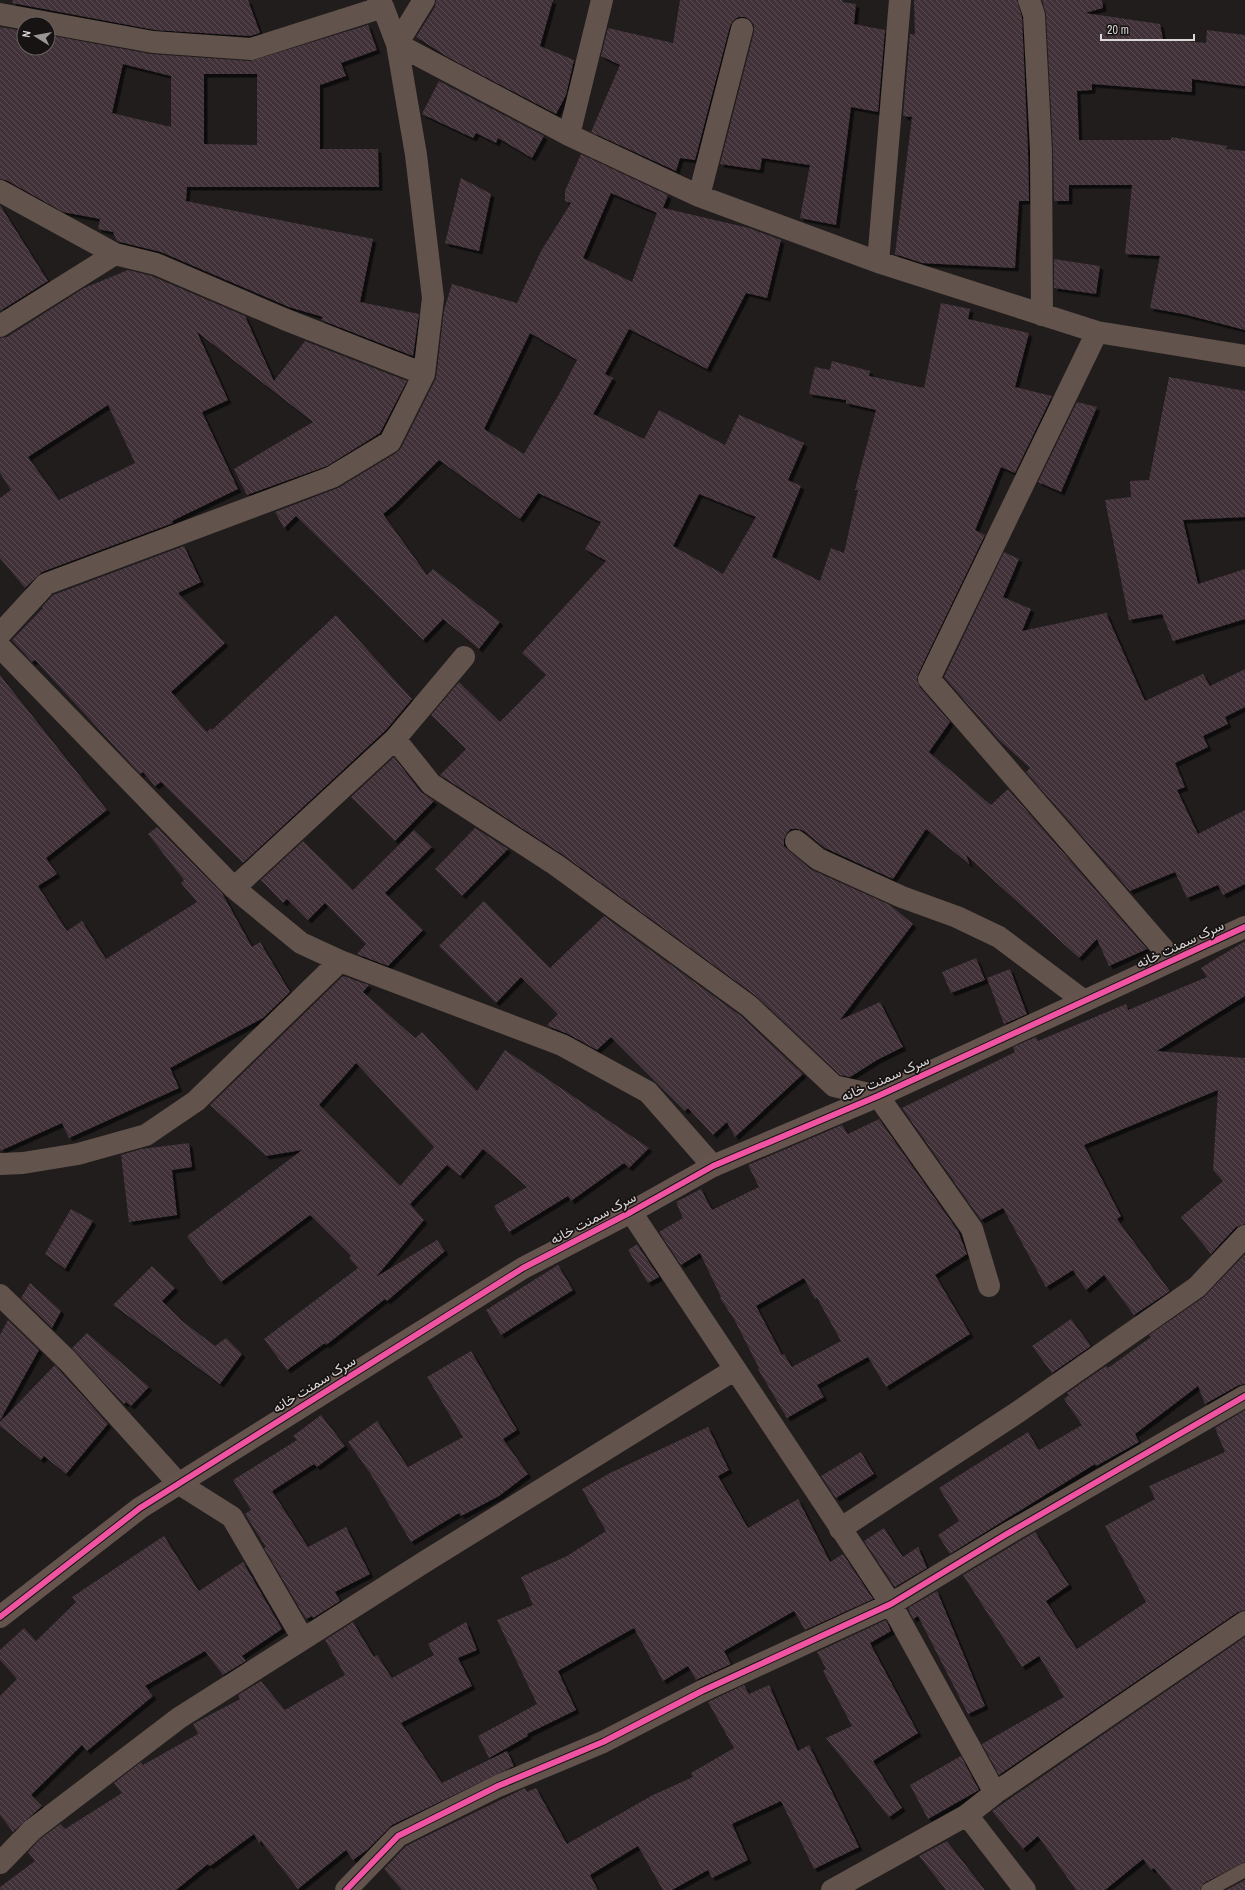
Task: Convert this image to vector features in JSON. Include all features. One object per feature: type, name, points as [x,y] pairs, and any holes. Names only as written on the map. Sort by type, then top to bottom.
[{"type":"street","points":[[397,44],[424,0]]},
{"type":"street","points":[[569,135],[602,0]]},
{"type":"street","points":[[878,262],[900,0]]},
{"type":"street","points":[[1029,0],[1034,15],[1041,151],[1042,315]]},
{"type":"street","points":[[0,14],[153,42],[251,49],[381,4],[397,44],[416,155],[433,298],[424,374],[390,442],[332,477],[46,584],[0,634]]},
{"type":"street","points":[[698,196],[742,29]]},
{"type":"street","points":[[397,44],[569,135],[698,196],[878,262],[1097,332],[1245,356]]},
{"type":"street","points":[[0,191],[115,254],[156,264],[284,319],[424,374]]},
{"type":"street","points":[[0,326],[115,254]]},
{"type":"street","points":[[1097,332],[929,679],[1174,960]]},
{"type":"street","points":[[0,647],[234,888],[301,943],[340,961],[562,1045],[588,1059],[648,1092],[713,1166]]},
{"type":"street","points":[[234,888],[395,739],[464,657]]},
{"type":"street","points":[[395,739],[432,784],[556,865],[749,1006],[834,1086],[878,1096],[972,1229],[989,1286]]},
{"type":"street","points":[[796,841],[818,859],[902,897],[957,917],[999,937],[1084,1001]]},
{"type":"street","name":"سرک سمنت خانه","points":[[2,1610],[140,1508],[178,1483],[523,1268],[631,1212],[713,1166],[878,1096],[1245,927]]},
{"type":"street","points":[[0,1164],[23,1163],[78,1154],[146,1134],[196,1101],[340,961]]},
{"type":"street","points":[[631,1212],[734,1370],[891,1604],[995,1793]]},
{"type":"street","points":[[840,1529],[1018,1412],[1197,1287],[1245,1236]]},
{"type":"street","points":[[0,1295],[68,1361],[178,1483],[232,1517],[303,1639]]},
{"type":"street","points":[[0,1863],[32,1830],[179,1718],[734,1370]]},
{"type":"street","points":[[346,1890],[398,1836],[498,1786],[603,1742],[702,1691],[891,1604],[1005,1535],[1245,1396]]},
{"type":"street","points":[[832,1890],[967,1815],[995,1793],[1245,1622]]},
{"type":"street","points":[[967,1815],[1025,1890]]},
{"type":"lane","points":[[1208,1890],[1245,1870]]},
{"type":"building","points":[[13,0],[248,0],[260,33],[250,36],[155,30],[12,3]]},
{"type":"building","points":[[436,0],[553,0],[540,46],[574,60],[566,95],[556,114],[449,58],[416,37],[435,7]]},
{"type":"building","points":[[680,0],[843,0],[842,2],[856,4],[854,24],[885,30],[878,112],[851,107],[836,225],[800,218],[810,165],[762,158],[760,170],[720,164],[754,32],[754,25],[745,17],[738,17],[730,26],[695,160],[680,158],[676,171],[591,132],[620,65],[601,56],[608,28],[673,43]]},
{"type":"building","points":[[914,0],[1017,0],[1022,17],[1029,201],[1019,201],[1015,268],[922,263],[895,254],[912,117],[903,116],[910,34],[915,35]]},
{"type":"building","points":[[1042,0],[1102,0],[1103,8],[1085,13],[1160,24],[1163,39],[1206,43],[1207,30],[1245,35],[1245,86],[1192,79],[1192,92],[1092,84],[1092,90],[1077,91],[1079,140],[1171,140],[1171,137],[1227,146],[1226,149],[1245,151],[1245,330],[1183,314],[1150,308],[1160,256],[1125,254],[1132,185],[1069,185],[1069,201],[1054,201],[1046,14]]},
{"type":"building","points":[[368,25],[377,50],[341,63],[346,76],[320,85],[320,149],[378,149],[379,187],[187,187],[186,201],[373,239],[360,302],[419,314],[413,356],[321,320],[323,317],[289,307],[161,252],[117,241],[113,232],[98,229],[100,219],[63,212],[6,180],[0,179],[0,27],[16,30],[16,56],[56,56],[56,36],[151,54],[250,61]],"holes":[[[123,64],[171,76],[171,127],[112,113]],[[204,74],[257,74],[257,145],[204,144]]]},
{"type":"building","points":[[439,81],[544,136],[532,158],[498,138],[496,143],[476,133],[473,138],[422,114]]},
{"type":"building","points":[[581,154],[668,195],[663,208],[749,228],[781,240],[767,298],[746,293],[707,369],[629,329],[605,374],[613,378],[593,414],[644,439],[659,410],[725,445],[739,415],[804,443],[788,480],[801,486],[772,557],[820,581],[831,548],[844,553],[858,490],[855,490],[876,410],[846,403],[846,400],[809,394],[815,367],[830,370],[832,361],[870,371],[869,376],[924,388],[941,303],[970,309],[968,319],[1029,333],[1015,387],[1052,396],[1015,473],[1001,467],[975,530],[985,535],[918,674],[917,680],[920,687],[950,722],[929,752],[991,805],[1008,789],[1147,949],[1109,966],[1097,939],[1079,958],[966,855],[970,865],[926,829],[893,879],[825,848],[804,831],[791,829],[784,839],[784,846],[810,869],[890,905],[913,924],[840,1020],[880,1002],[903,1047],[877,1060],[850,1077],[840,1075],[756,996],[563,855],[440,775],[466,749],[431,715],[459,682],[500,722],[546,675],[522,653],[606,561],[585,549],[601,522],[538,493],[520,519],[439,460],[383,514],[427,575],[433,569],[500,622],[479,649],[443,619],[423,640],[296,516],[284,528],[275,512],[338,488],[396,453],[401,448],[436,378],[444,310],[452,284],[517,303],[541,251],[571,203],[565,201],[565,191]],"holes":[[[611,193],[657,213],[632,282],[583,258]],[[530,333],[577,360],[524,454],[484,429]],[[699,494],[756,517],[723,574],[673,546]]]},
{"type":"building","points":[[461,178],[491,194],[479,251],[445,243]]},
{"type":"building","points":[[0,205],[48,281],[0,311]]},
{"type":"building","points":[[1054,259],[1100,266],[1096,294],[1054,288]]},
{"type":"building","points":[[128,270],[152,276],[245,316],[274,381],[305,341],[407,381],[380,433],[327,466],[247,495],[234,469],[313,422],[197,332],[228,400],[202,412],[238,489],[172,521],[173,523],[42,572],[25,588],[0,558],[0,498],[11,490],[0,473],[0,338],[7,337],[84,288]],"holes":[[[108,405],[135,463],[59,500],[28,457]]]},
{"type":"building","points":[[1169,377],[1245,391],[1245,517],[1183,520],[1198,584],[1245,569],[1245,619],[1173,641],[1162,614],[1129,620],[1105,500],[1131,497],[1130,481],[1149,480]]},
{"type":"building","points":[[1077,402],[1097,407],[1061,492],[1038,482]]},
{"type":"building","points":[[184,546],[201,582],[178,593],[225,643],[171,692],[207,732],[211,728],[212,730],[336,615],[412,699],[386,730],[243,863],[161,782],[155,786],[143,772],[140,774],[35,660],[32,662],[12,640],[43,608],[42,607],[53,595]]},
{"type":"building","points":[[1004,552],[1019,559],[1003,597],[1031,609],[1022,631],[1106,613],[1145,701],[1203,674],[1210,686],[1245,669],[1245,707],[1225,717],[1228,724],[1203,736],[1208,747],[1175,763],[1185,787],[1177,790],[1198,834],[1245,810],[1245,884],[1223,895],[1218,885],[1187,898],[1175,872],[1130,891],[1026,772],[1030,768],[998,739],[944,677]]},
{"type":"building","points":[[0,675],[107,810],[46,858],[57,874],[38,886],[67,931],[82,921],[106,959],[197,902],[181,883],[184,880],[148,834],[157,827],[222,893],[252,947],[260,942],[290,992],[263,1018],[170,1068],[179,1088],[69,1138],[62,1123],[0,1151]]},
{"type":"building","points":[[394,757],[421,792],[434,801],[395,841],[351,797]]},
{"type":"building","points":[[475,828],[508,849],[462,896],[435,869]]},
{"type":"building","points":[[414,830],[432,847],[385,893],[423,930],[388,966],[357,954],[366,944],[325,903],[308,920],[287,899],[283,903],[261,880],[303,841],[353,890]]},
{"type":"building","points":[[484,901],[550,968],[604,916],[741,1016],[803,1074],[735,1137],[727,1122],[713,1135],[688,1108],[685,1111],[611,1037],[597,1050],[568,1034],[547,1025],[558,1014],[521,977],[496,1003],[439,946]]},
{"type":"building","points":[[1245,941],[1245,996],[1157,1051],[1245,1058],[1245,1224],[1236,1227],[1211,1254],[1181,1217],[1223,1181],[1213,1170],[1218,1090],[1084,1145],[1121,1216],[1117,1219],[1170,1291],[1134,1315],[1104,1275],[1086,1290],[1073,1270],[1046,1287],[1003,1208],[981,1220],[902,1108],[1015,1052],[1013,1047],[1036,1037],[1038,1041],[1126,1004],[1128,1010],[1207,977],[1201,968]]},
{"type":"building","points":[[976,958],[985,980],[951,993],[942,972]]},
{"type":"building","points":[[1010,969],[1027,1014],[1004,1024],[987,978]]},
{"type":"building","points":[[343,976],[369,985],[363,992],[415,1038],[422,1032],[477,1091],[505,1050],[649,1148],[629,1168],[624,1163],[571,1201],[568,1196],[509,1232],[494,1206],[527,1187],[483,1149],[460,1176],[447,1165],[410,1204],[424,1220],[376,1277],[437,1240],[445,1251],[387,1301],[385,1299],[326,1345],[325,1343],[287,1370],[264,1339],[358,1268],[349,1258],[351,1256],[310,1215],[221,1282],[187,1236],[302,1150],[266,1156],[210,1105]],"holes":[[[356,1063],[434,1147],[400,1186],[319,1105]]]},
{"type":"building","points":[[879,1119],[958,1231],[967,1254],[935,1275],[970,1334],[886,1387],[868,1357],[817,1385],[824,1397],[787,1418],[758,1369],[759,1368],[734,1319],[720,1298],[721,1297],[700,1253],[681,1265],[659,1232],[683,1218],[676,1202],[701,1189],[712,1210],[759,1187],[748,1165],[842,1125],[848,1134]],"holes":[[[804,1278],[815,1299],[817,1298],[841,1341],[792,1367],[784,1354],[782,1355],[756,1306]]]},
{"type":"building","points":[[189,1143],[192,1167],[172,1170],[177,1215],[129,1222],[121,1155],[141,1149]]},
{"type":"building","points":[[71,1209],[93,1221],[65,1269],[45,1254]]},
{"type":"building","points":[[637,1244],[659,1277],[648,1283],[628,1250]]},
{"type":"building","points":[[1245,1254],[1245,1384],[1239,1385],[1205,1404],[1198,1386],[1135,1434],[1139,1442],[1096,1466],[1095,1464],[950,1554],[938,1535],[959,1521],[939,1488],[1028,1432],[1039,1450],[1082,1425],[1064,1399],[1069,1395],[1067,1393],[1106,1366],[1108,1368],[1151,1337],[1149,1335],[1204,1297]]},
{"type":"building","points":[[558,1265],[573,1290],[501,1335],[486,1310]]},
{"type":"building","points":[[152,1266],[175,1288],[162,1301],[182,1321],[215,1346],[226,1338],[242,1354],[220,1384],[113,1305]]},
{"type":"building","points":[[30,1283],[61,1311],[52,1328],[21,1298]]},
{"type":"building","points":[[1071,1319],[1091,1346],[1052,1373],[1032,1346]]},
{"type":"building","points":[[8,1320],[39,1350],[0,1420],[0,1335]]},
{"type":"building","points":[[87,1333],[149,1387],[131,1406],[126,1402],[124,1404],[72,1348]]},
{"type":"building","points":[[471,1351],[517,1430],[503,1439],[528,1474],[499,1496],[461,1516],[459,1513],[411,1542],[370,1473],[348,1442],[377,1421],[408,1467],[463,1437],[427,1377]]},
{"type":"building","points":[[55,1365],[108,1424],[66,1474],[44,1456],[41,1460],[0,1426],[0,1422]]},
{"type":"building","points":[[1245,1410],[1245,1610],[1238,1612],[999,1775],[982,1744],[1064,1697],[1039,1656],[1022,1667],[963,1575],[1035,1532],[1069,1585],[1046,1601],[1077,1649],[1146,1602],[1105,1526],[1155,1499],[1149,1486],[1225,1452],[1215,1428]]},
{"type":"building","points":[[321,1415],[345,1446],[317,1467],[314,1464],[272,1491],[308,1547],[346,1527],[370,1574],[335,1592],[340,1601],[313,1618],[312,1616],[306,1619],[264,1548],[266,1547],[245,1514],[251,1510],[233,1480],[297,1440],[293,1436]]},
{"type":"building","points":[[708,1427],[729,1470],[718,1476],[748,1528],[798,1499],[830,1562],[843,1554],[873,1599],[805,1630],[794,1611],[724,1651],[731,1664],[696,1680],[688,1666],[663,1681],[634,1628],[558,1671],[576,1710],[527,1734],[528,1736],[489,1758],[478,1736],[537,1704],[497,1620],[533,1605],[521,1577],[567,1556],[606,1531],[582,1489],[610,1473]]},
{"type":"building","points":[[861,1452],[874,1474],[836,1498],[821,1476]]},
{"type":"building","points":[[884,1528],[903,1557],[918,1547],[927,1568],[895,1587],[864,1541]]},
{"type":"building","points":[[164,1536],[199,1591],[243,1562],[282,1629],[242,1656],[246,1661],[223,1675],[205,1651],[145,1686],[153,1696],[87,1751],[82,1745],[31,1795],[42,1806],[13,1832],[0,1815],[0,1696],[17,1679],[0,1660],[0,1650],[24,1628],[36,1641],[76,1602],[72,1597]]},
{"type":"building","points":[[937,1591],[985,1706],[968,1714],[918,1616],[913,1619],[908,1608]]},
{"type":"building","points":[[886,1620],[891,1631],[870,1643],[918,1733],[873,1761],[902,1808],[889,1817],[826,1738],[852,1726],[823,1671],[826,1669],[817,1652]]},
{"type":"building","points":[[353,1622],[374,1657],[377,1655],[392,1678],[434,1655],[428,1644],[466,1622],[477,1650],[458,1658],[472,1686],[401,1723],[442,1783],[507,1751],[514,1766],[392,1825],[367,1850],[353,1860],[346,1850],[298,1889],[261,1841],[259,1843],[254,1834],[210,1866],[208,1864],[176,1890],[0,1890],[0,1887],[35,1861],[28,1852],[40,1839],[60,1824],[65,1829],[122,1793],[114,1783],[141,1762],[143,1765],[198,1734],[193,1724],[240,1699],[238,1695],[261,1681],[285,1710],[345,1675],[325,1640]]},
{"type":"building","points":[[1245,1637],[1245,1862],[1204,1883],[1200,1890],[1172,1890],[1154,1868],[1151,1870],[1143,1859],[1105,1890],[1076,1890],[1038,1836],[1023,1849],[992,1811]]},
{"type":"building","points":[[744,1685],[749,1694],[769,1685],[798,1751],[809,1745],[859,1847],[814,1869],[781,1801],[732,1824],[748,1860],[712,1878],[708,1870],[672,1890],[663,1890],[638,1846],[590,1875],[598,1890],[402,1890],[384,1869],[406,1846],[525,1788],[527,1792],[536,1788],[567,1844],[653,1795],[693,1777],[691,1773],[734,1748],[708,1702]]},
{"type":"building","points":[[961,1756],[979,1790],[928,1819],[910,1785]]},
{"type":"building","points":[[947,1841],[985,1890],[946,1890],[919,1856]]},
{"type":"building","points":[[1245,1880],[1245,1890],[1226,1890]]},
{"type":"cycle path","points":[[0,1617],[140,1508],[523,1268],[631,1212],[713,1166],[878,1096],[1245,927]]},
{"type":"cycle path","points":[[346,1890],[398,1836],[498,1786],[603,1742],[702,1691],[891,1604],[1005,1535],[1245,1396]]}]
